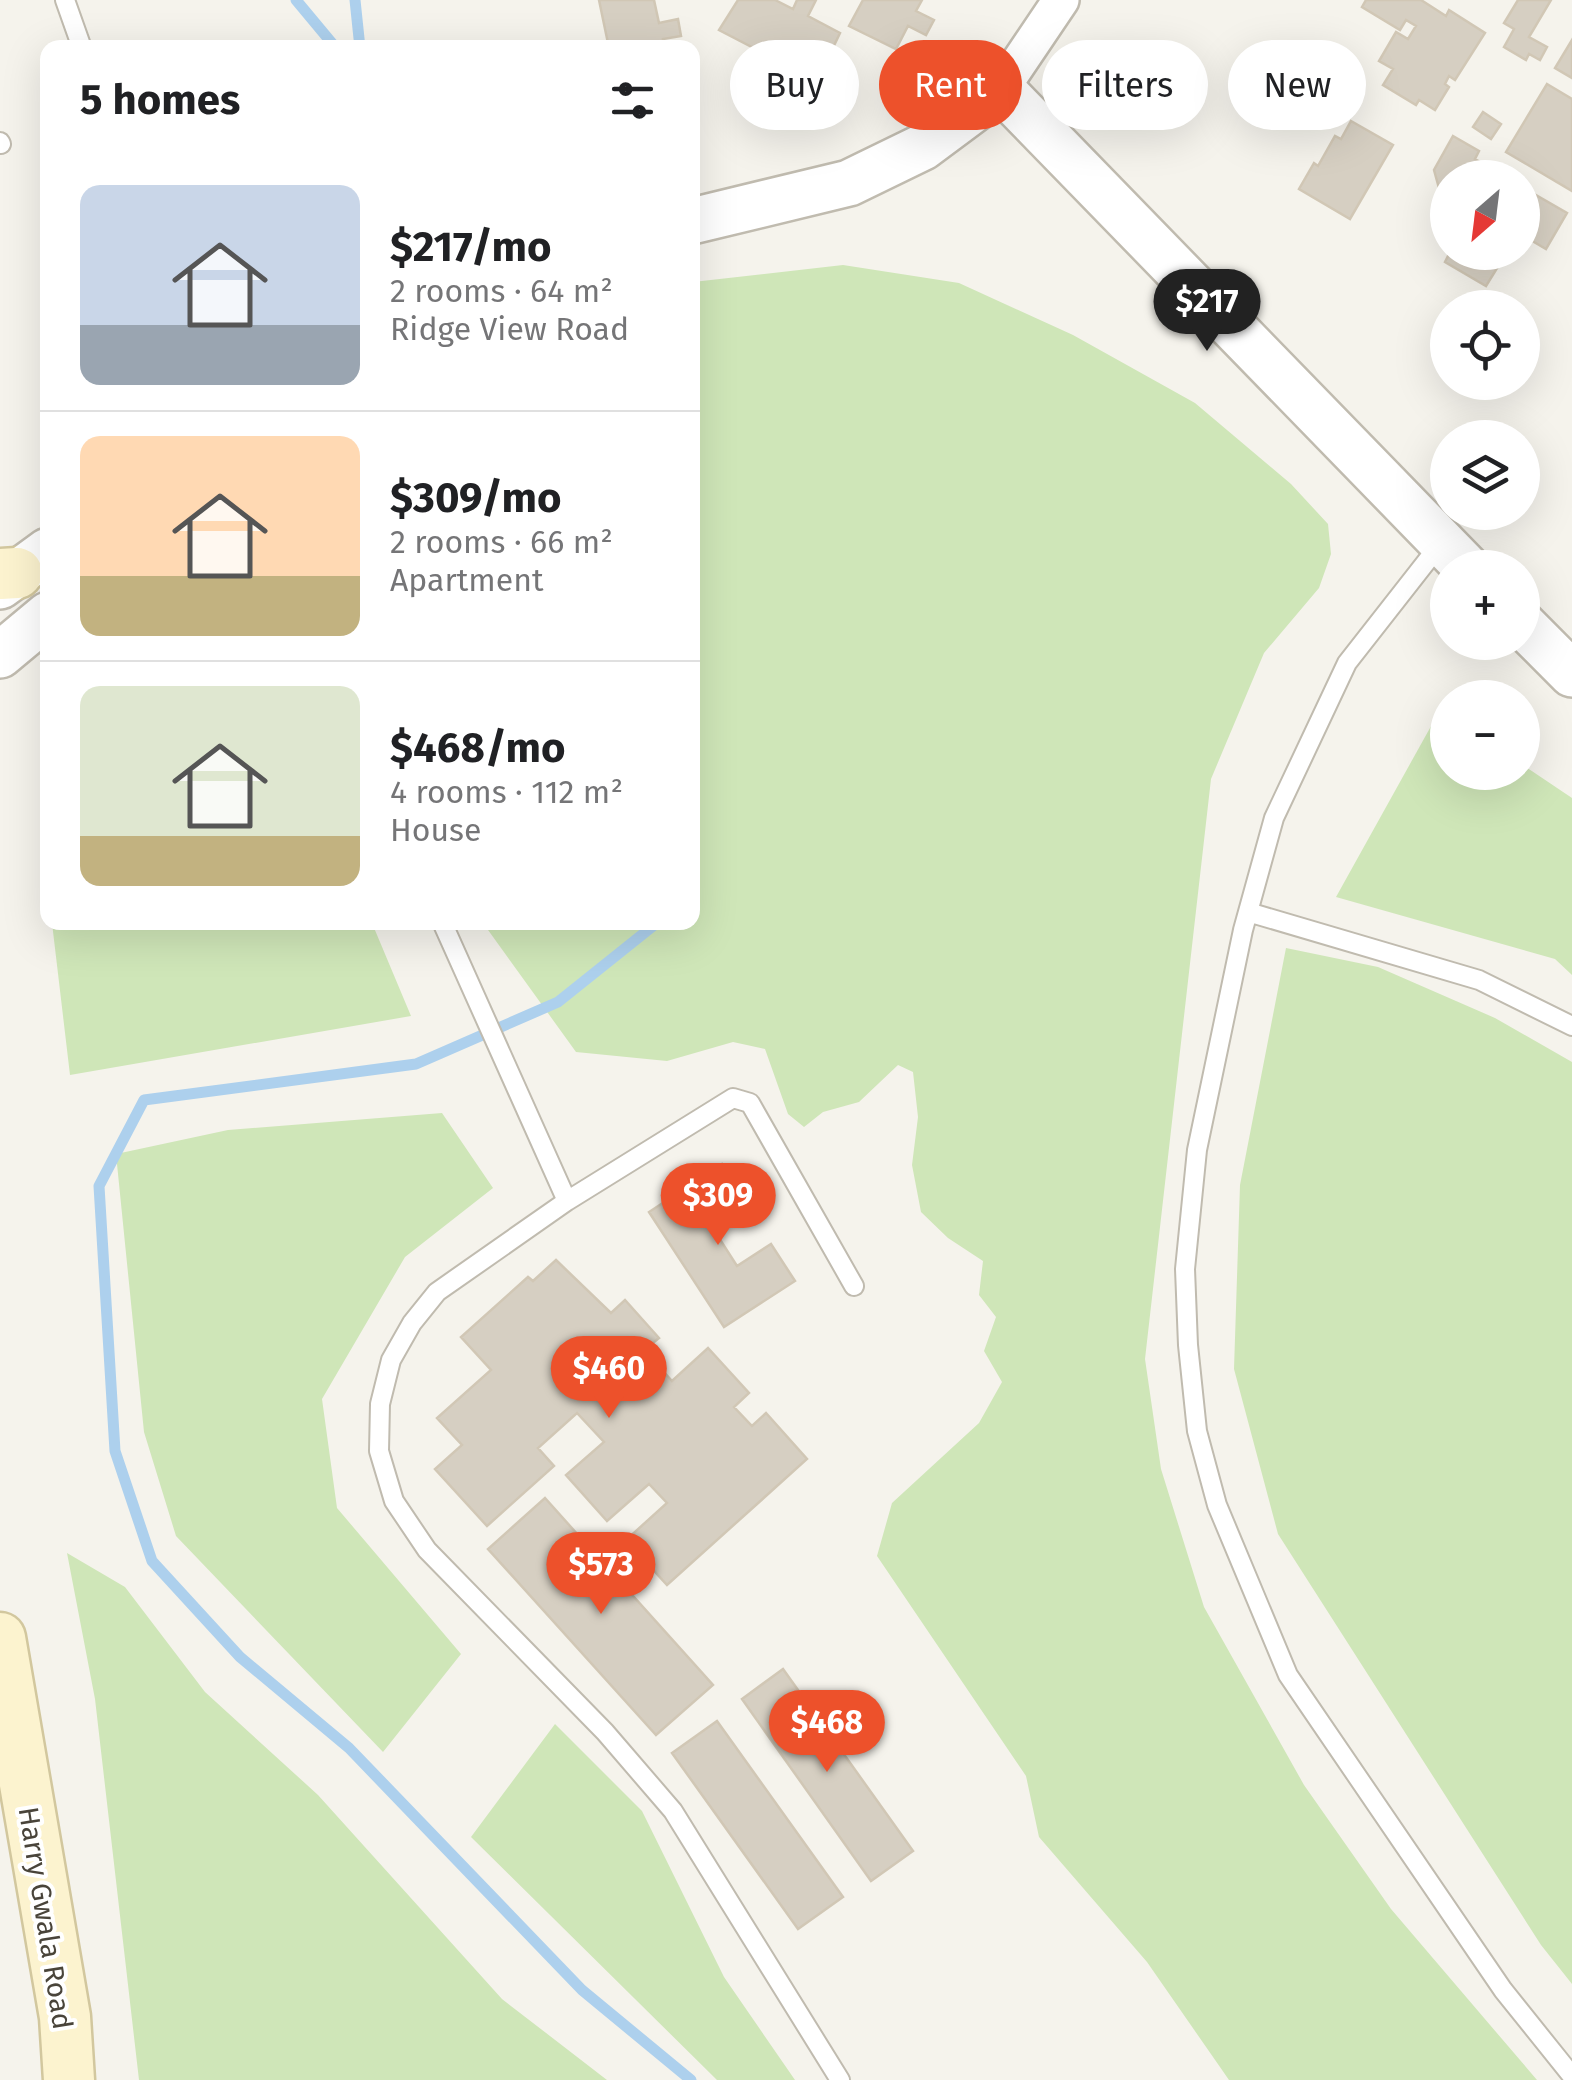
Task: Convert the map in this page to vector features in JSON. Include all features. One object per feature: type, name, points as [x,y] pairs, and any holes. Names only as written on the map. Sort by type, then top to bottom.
[{"type":"main road","name":"Harry Gwala Road","points":[[0,1638],[64,2017],[69,2080]]},
{"type":"street","points":[[1022,57],[1061,0]]},
{"type":"street","points":[[1022,110],[1449,550]]},
{"type":"street","points":[[700,220],[849,183],[923,147],[945,130]]},
{"type":"street","points":[[0,656],[40,622]]},
{"type":"street","points":[[1540,642],[1572,674]]},
{"type":"lane","points":[[65,0],[79,40]]},
{"type":"lane","points":[[1430,579],[1346,662],[1274,818],[1248,912],[1197,1150],[1185,1270],[1197,1431],[1248,1588],[1288,1675],[1503,1990],[1572,2076]]},
{"type":"lane","points":[[1248,912],[1479,980],[1572,1026]]},
{"type":"lane","points":[[445,930],[566,1200]]},
{"type":"lane","points":[[840,2080],[674,1811],[605,1732],[427,1550],[394,1500],[379,1451],[380,1404],[392,1360],[412,1323],[437,1292],[566,1200],[733,1098],[750,1102],[854,1286]]},
{"type":"green space","points":[[843,265],[959,283],[1073,335],[1195,403],[1291,484],[1328,524],[1331,554],[1319,588],[1264,653],[1211,779],[1145,1359],[1161,1469],[1204,1607],[1304,1785],[1391,1909],[1537,2080],[1229,2080],[1147,1962],[1039,1837],[1026,1776],[877,1556],[892,1503],[979,1423],[1002,1382],[984,1351],[996,1317],[979,1295],[983,1261],[948,1238],[921,1212],[912,1165],[918,1117],[913,1072],[898,1065],[859,1102],[823,1112],[804,1127],[788,1114],[765,1049],[733,1042],[667,1061],[576,1052],[488,930],[700,930],[700,281]]},
{"type":"green space","points":[[1430,728],[1430,790],[1540,790],[1540,776],[1572,798],[1572,975],[1555,959],[1336,897]]},
{"type":"green space","points":[[53,930],[375,930],[411,1016],[70,1075]]},
{"type":"green space","points":[[1286,948],[1378,967],[1495,1018],[1572,1062],[1572,1984],[1541,1945],[1278,1534],[1234,1369],[1240,1185]]},
{"type":"green space","points":[[442,1113],[493,1188],[405,1257],[322,1399],[337,1508],[461,1654],[383,1752],[176,1536],[144,1432],[116,1154],[228,1130]]},
{"type":"green space","points":[[67,1553],[125,1587],[205,1692],[318,1795],[502,1999],[607,2080],[139,2080],[95,1699]]},
{"type":"green space","points":[[555,1724],[642,1811],[724,1977],[795,2080],[717,2080],[471,1837]]},
{"type":"building","points":[[599,0],[654,0],[659,23],[678,19],[681,36],[663,40],[607,40]]},
{"type":"building","points":[[738,0],[775,0],[793,9],[797,0],[816,0],[808,16],[840,33],[837,40],[738,40],[719,30]]},
{"type":"building","points":[[863,0],[922,0],[916,11],[934,20],[926,35],[908,26],[901,40],[879,41],[849,26]]},
{"type":"building","points":[[1366,0],[1421,0],[1446,16],[1449,10],[1485,33],[1455,80],[1449,76],[1445,84],[1449,87],[1435,110],[1419,100],[1416,105],[1383,85],[1393,69],[1379,61],[1396,32],[1408,39],[1416,26],[1406,20],[1400,30],[1362,7]]},
{"type":"building","points":[[1518,0],[1551,0],[1529,37],[1547,47],[1540,60],[1529,54],[1526,60],[1504,47],[1514,29],[1504,23]]},
{"type":"building","points":[[1572,40],[1572,78],[1555,68]]},
{"type":"building","points":[[1547,84],[1572,99],[1572,191],[1540,172],[1540,160],[1520,160],[1506,152]]},
{"type":"building","points":[[1483,112],[1501,124],[1491,139],[1473,127]]},
{"type":"building","points":[[1346,130],[1366,130],[1393,145],[1350,219],[1299,189],[1335,136],[1341,139]]},
{"type":"building","points":[[1453,136],[1479,151],[1477,160],[1440,160]]},
{"type":"building","points":[[1540,197],[1567,213],[1546,249],[1540,246]]},
{"type":"building","points":[[1459,270],[1496,270],[1486,286]]},
{"type":"building","points":[[722,1164],[746,1201],[710,1224],[737,1266],[771,1244],[795,1281],[724,1327],[649,1212]]},
{"type":"building","points":[[556,1260],[611,1313],[625,1300],[659,1338],[644,1350],[672,1381],[708,1348],[749,1393],[734,1407],[752,1426],[766,1413],[807,1459],[667,1585],[626,1540],[667,1503],[649,1484],[607,1521],[566,1475],[604,1442],[577,1413],[538,1448],[554,1466],[487,1526],[435,1469],[462,1445],[437,1418],[491,1370],[461,1337],[528,1277],[533,1281]]},
{"type":"building","points":[[545,1498],[587,1545],[575,1555],[586,1567],[598,1557],[713,1685],[656,1735],[488,1549]]},
{"type":"building","points":[[783,1669],[913,1851],[871,1881],[742,1699]]},
{"type":"building","points":[[717,1721],[843,1897],[798,1929],[672,1753]]},
{"type":"waterway","points":[[296,0],[329,40]]},
{"type":"waterway","points":[[355,0],[359,40]]},
{"type":"waterway","points":[[648,930],[558,1002],[416,1064],[144,1100],[99,1186],[115,1451],[152,1561],[240,1657],[349,1748],[582,1990],[691,2080]]}]
